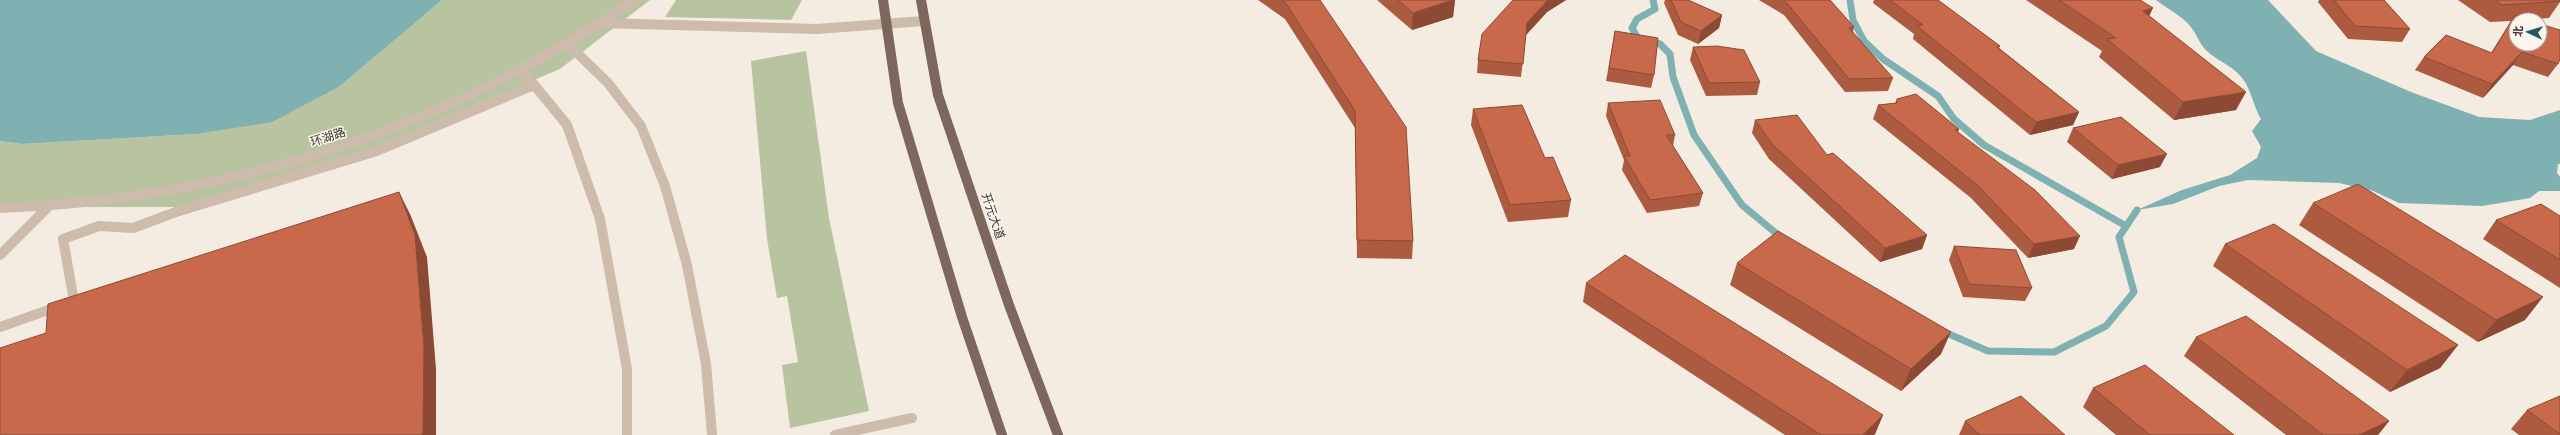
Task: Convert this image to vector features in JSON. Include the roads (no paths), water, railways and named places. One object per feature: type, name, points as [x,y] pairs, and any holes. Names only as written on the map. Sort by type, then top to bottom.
[{"type":"main road","points":[[883,0],[898,103],[962,317],[1002,435]]},
{"type":"main road","name":"开元大道","points":[[920,0],[938,95],[1009,304],[1058,435]]},
{"type":"street","name":"环湖路","points":[[0,208],[48,207],[165,193],[259,172],[412,120],[478,92],[522,70],[568,44],[634,0]]},
{"type":"street","points":[[600,23],[817,29],[924,21]]},
{"type":"street","points":[[568,44],[608,83],[641,126],[665,186],[687,265],[706,364],[712,435]]},
{"type":"street","points":[[522,70],[567,126],[600,218],[627,369],[627,435]]},
{"type":"street","points":[[0,327],[74,301],[63,239],[99,226],[133,228],[176,212],[376,151],[534,84]]},
{"type":"street","points":[[0,255],[48,207]]},
{"type":"street","points":[[835,435],[912,418]]},
{"type":"water","points":[[0,0],[442,0],[340,86],[272,122],[196,134],[22,144],[0,141]]},
{"type":"water","points":[[2156,0],[2268,0],[2316,51],[2411,92],[2479,117],[2530,120],[2560,110],[2560,164],[2558,164],[2557,173],[2560,177],[2560,191],[2539,191],[2530,198],[2482,206],[2399,203],[2373,191],[2339,183],[2248,180],[2219,186],[2173,204],[2137,210],[2182,190],[2230,175],[2257,158],[2261,147],[2252,131],[2261,119],[2245,82],[2237,72],[2204,48],[2187,22]]},
{"type":"waterway","points":[[1653,0],[1655,9],[1637,19],[1632,28],[1639,40],[1660,44],[1670,54],[1673,77],[1694,135],[1742,205],[1783,239]]},
{"type":"waterway","points":[[1850,0],[1853,20],[1864,41],[1883,59],[1938,96],[1954,119],[1984,145],[2126,226]]},
{"type":"waterway","points":[[1942,331],[1988,351],[2054,352],[2106,326],[2134,292],[2119,237],[2137,210]]}]
